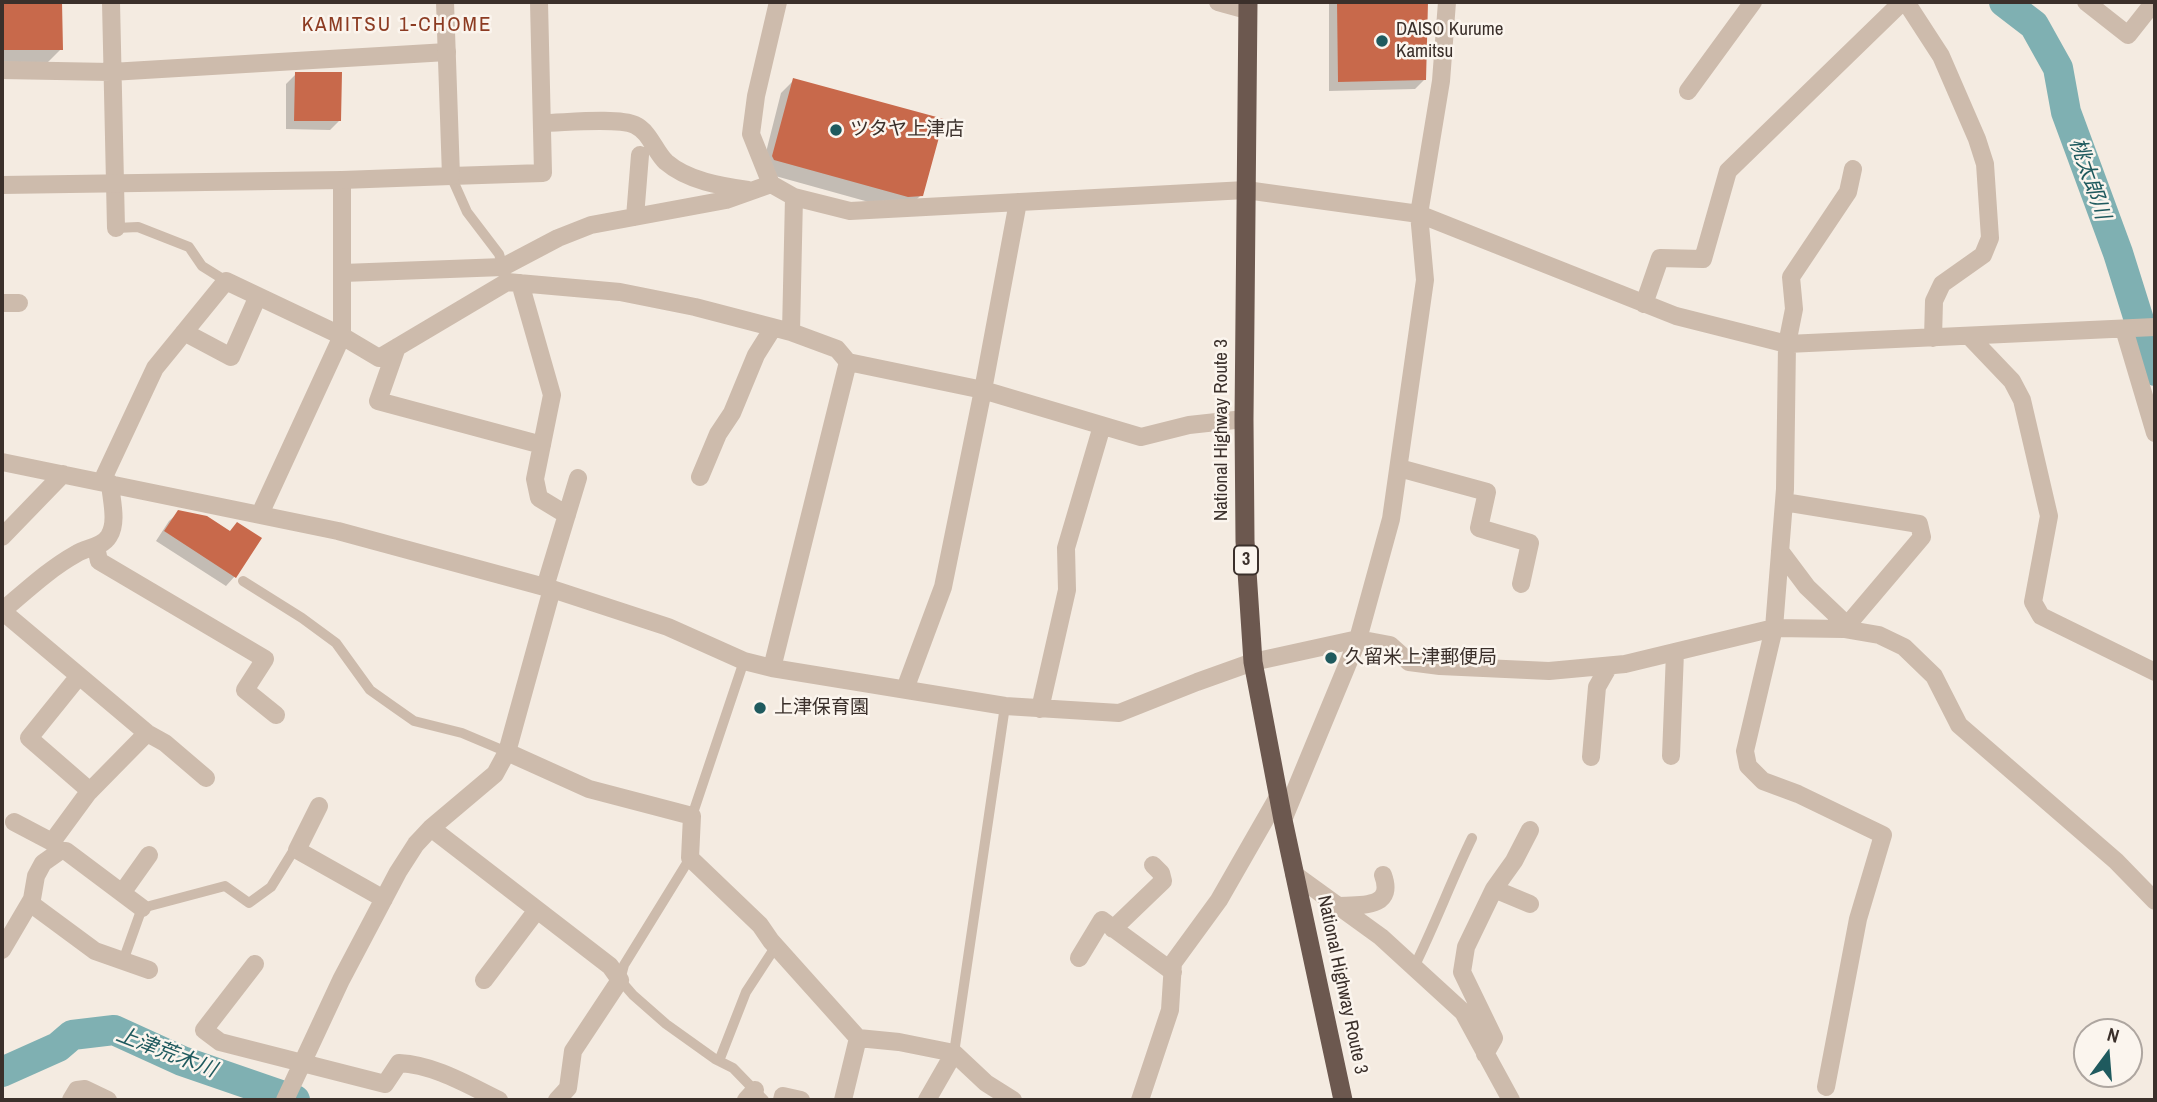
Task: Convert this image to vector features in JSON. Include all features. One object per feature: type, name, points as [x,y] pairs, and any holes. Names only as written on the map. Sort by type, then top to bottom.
[{"type":"highway","name":"National Highway Route 3","points":[[1247,6],[1245,541],[1253,662],[1278,797],[1343,1100]]},
{"type":"street","points":[[111,2],[116,228]]},
{"type":"street","points":[[445,2],[451,176]]},
{"type":"street","points":[[2,185],[342,180],[543,173],[539,2]]},
{"type":"street","points":[[778,2],[756,96],[751,134],[771,184],[794,197],[850,211],[1246,190],[1419,214],[1676,316],[1787,344],[2155,327]]},
{"type":"street","points":[[1218,2],[1247,6]]},
{"type":"street","points":[[1283,820],[1357,639],[1391,519],[1425,280],[1419,214],[1441,81],[1447,2]]},
{"type":"street","points":[[1688,91],[1753,2]]},
{"type":"street","points":[[1644,304],[1660,258],[1703,259],[1728,171],[1904,2],[1941,57],[1977,139],[1985,164],[1990,238],[1983,255],[1942,284],[1934,301],[1933,338]]},
{"type":"street","points":[[2086,2],[2128,35],[2154,2]]},
{"type":"street","points":[[2,70],[111,72],[447,52]]},
{"type":"street","points":[[542,123],[616,122],[635,125],[648,137],[667,163],[684,173],[713,184],[752,191]]},
{"type":"street","points":[[635,216],[640,155]]},
{"type":"street","points":[[1826,1087],[1858,919],[1883,835],[1763,780],[1748,766],[1745,751],[1774,628],[1784,502],[1787,344],[1794,309],[1791,276],[1848,192],[1853,169]]},
{"type":"street","points":[[260,514],[342,336],[342,180]]},
{"type":"street","points":[[206,778],[165,743],[147,733],[2,611],[67,559],[108,539],[114,524],[106,482],[155,368],[226,281],[342,336],[379,358],[510,277],[558,238],[591,225],[726,200],[771,184]]},
{"type":"street","points":[[700,477],[718,434],[732,413],[756,355],[782,330],[794,197]]},
{"type":"street","points":[[905,689],[943,587],[1018,202]]},
{"type":"street","points":[[343,273],[510,277],[620,292],[695,307],[782,330],[837,349],[848,362],[983,390],[1141,437],[1189,425],[1244,419]]},
{"type":"street","points":[[510,277],[552,395],[535,479],[539,498],[567,515]]},
{"type":"street","points":[[184,332],[231,357],[258,296]]},
{"type":"street","points":[[2124,329],[2155,433]]},
{"type":"street","points":[[1969,336],[2012,381],[2022,400],[2049,516],[2033,602],[2041,616],[2155,672]]},
{"type":"street","points":[[397,347],[378,401],[542,445]]},
{"type":"street","points":[[772,668],[848,362]]},
{"type":"street","points":[[1040,709],[1067,590],[1066,548],[1102,426]]},
{"type":"street","points":[[2,462],[338,531],[549,588],[668,627],[744,661],[772,668],[1005,706],[1119,713],[1253,662],[1357,639],[1390,645],[1409,662],[1549,671],[1609,666],[1774,628],[1846,627],[1878,635],[1904,647],[1934,677],[1959,725],[2116,862],[2155,901]]},
{"type":"street","points":[[1399,468],[1487,492],[1479,528],[1530,543],[1521,583]]},
{"type":"street","points":[[2,537],[63,474]]},
{"type":"street","points":[[285,1100],[341,980],[416,844],[495,774],[507,752],[578,478]]},
{"type":"street","points":[[1784,502],[1919,524],[1922,537],[1846,627]]},
{"type":"street","points":[[96,547],[99,561],[265,659],[245,690],[276,715]]},
{"type":"street","points":[[1780,551],[1807,587],[1846,627]]},
{"type":"street","points":[[1671,756],[1675,652]]},
{"type":"street","points":[[1591,757],[1597,687],[1609,666]]},
{"type":"street","points":[[79,676],[29,738],[90,792]]},
{"type":"street","points":[[2,950],[30,903],[36,876],[43,863],[90,792],[147,733]]},
{"type":"street","points":[[507,752],[589,789],[692,816],[690,858],[760,925],[858,1038],[900,1042],[954,1053],[986,1083],[1013,1100]]},
{"type":"street","points":[[1140,1100],[1170,1010],[1174,963],[1219,900],[1278,797]]},
{"type":"street","points":[[319,806],[297,850],[384,899]]},
{"type":"street","points":[[14,822],[66,851],[142,908]]},
{"type":"street","points":[[431,828],[610,967],[620,980],[573,1051],[568,1088],[557,1100]]},
{"type":"street","points":[[1485,1054],[1494,1038],[1462,972],[1466,947],[1494,890],[1530,831]]},
{"type":"street","points":[[122,893],[149,855]]},
{"type":"street","points":[[1113,929],[1163,881],[1161,873],[1153,865]]},
{"type":"street","points":[[1294,874],[1381,937],[1463,1012],[1511,1100]]},
{"type":"street","points":[[1339,906],[1372,904],[1384,896],[1388,886],[1383,875]]},
{"type":"street","points":[[1494,890],[1530,904]]},
{"type":"street","points":[[30,903],[95,951],[149,970]]},
{"type":"street","points":[[484,980],[537,910]]},
{"type":"street","points":[[1079,958],[1102,920],[1173,972]]},
{"type":"street","points":[[255,964],[204,1030],[220,1042],[385,1084],[399,1063],[415,1064],[437,1070],[499,1100]]},
{"type":"street","points":[[843,1100],[858,1038]]},
{"type":"street","points":[[927,1100],[954,1053]]},
{"type":"street","points":[[71,1100],[77,1090],[85,1089],[108,1100]]},
{"type":"street","points":[[782,1100],[783,1096],[801,1100]]},
{"type":"lane","points":[[451,176],[467,212],[499,254],[510,277]]},
{"type":"lane","points":[[116,228],[138,227],[189,247],[202,266],[226,281]]},
{"type":"lane","points":[[243,581],[336,643],[370,690],[414,721],[462,733],[507,752]]},
{"type":"lane","points":[[692,816],[744,661]]},
{"type":"lane","points":[[954,1053],[1005,706]]},
{"type":"lane","points":[[1415,967],[1434,927],[1449,884],[1472,838]]},
{"type":"lane","points":[[123,961],[142,908],[225,886],[250,904],[271,887],[292,853],[297,850]]},
{"type":"lane","points":[[690,858],[624,965],[620,980],[666,1024],[733,1068],[755,1097]]},
{"type":"lane","points":[[719,1061],[746,992],[776,946]]},
{"type":"building","points":[[2,2],[62,2],[63,50],[2,50]]},
{"type":"building","name":"DAISO Kurume Kamitsu","points":[[1337,2],[1428,2],[1426,80],[1338,82]]},
{"type":"building","points":[[295,72],[342,72],[341,121],[294,121]]},
{"type":"building","points":[[793,78],[944,119],[923,196],[908,197],[774,160],[772,156]]},
{"type":"building","points":[[178,510],[207,516],[230,531],[237,522],[262,538],[236,578],[164,531]]},
{"type":"waterway","name":"桃太郎川","points":[[2004,2],[2034,25],[2058,68],[2066,112],[2118,253],[2155,371]]},
{"type":"waterway","name":"上津荒木川","points":[[2,1072],[58,1047],[72,1035],[114,1030],[182,1061],[295,1100]]},
{"type":"place","name":"DAISO Kurume Kamitsu","points":[[1382,41]]},
{"type":"place","name":"ツタヤ上津店","points":[[836,130]]},
{"type":"place","name":"久留米上津郵便局","points":[[1331,658]]},
{"type":"place","name":"上津保育園","points":[[760,708]]},
{"type":"district","name":"KAMITSU 1-CHOME","points":[[397,25]]}]
